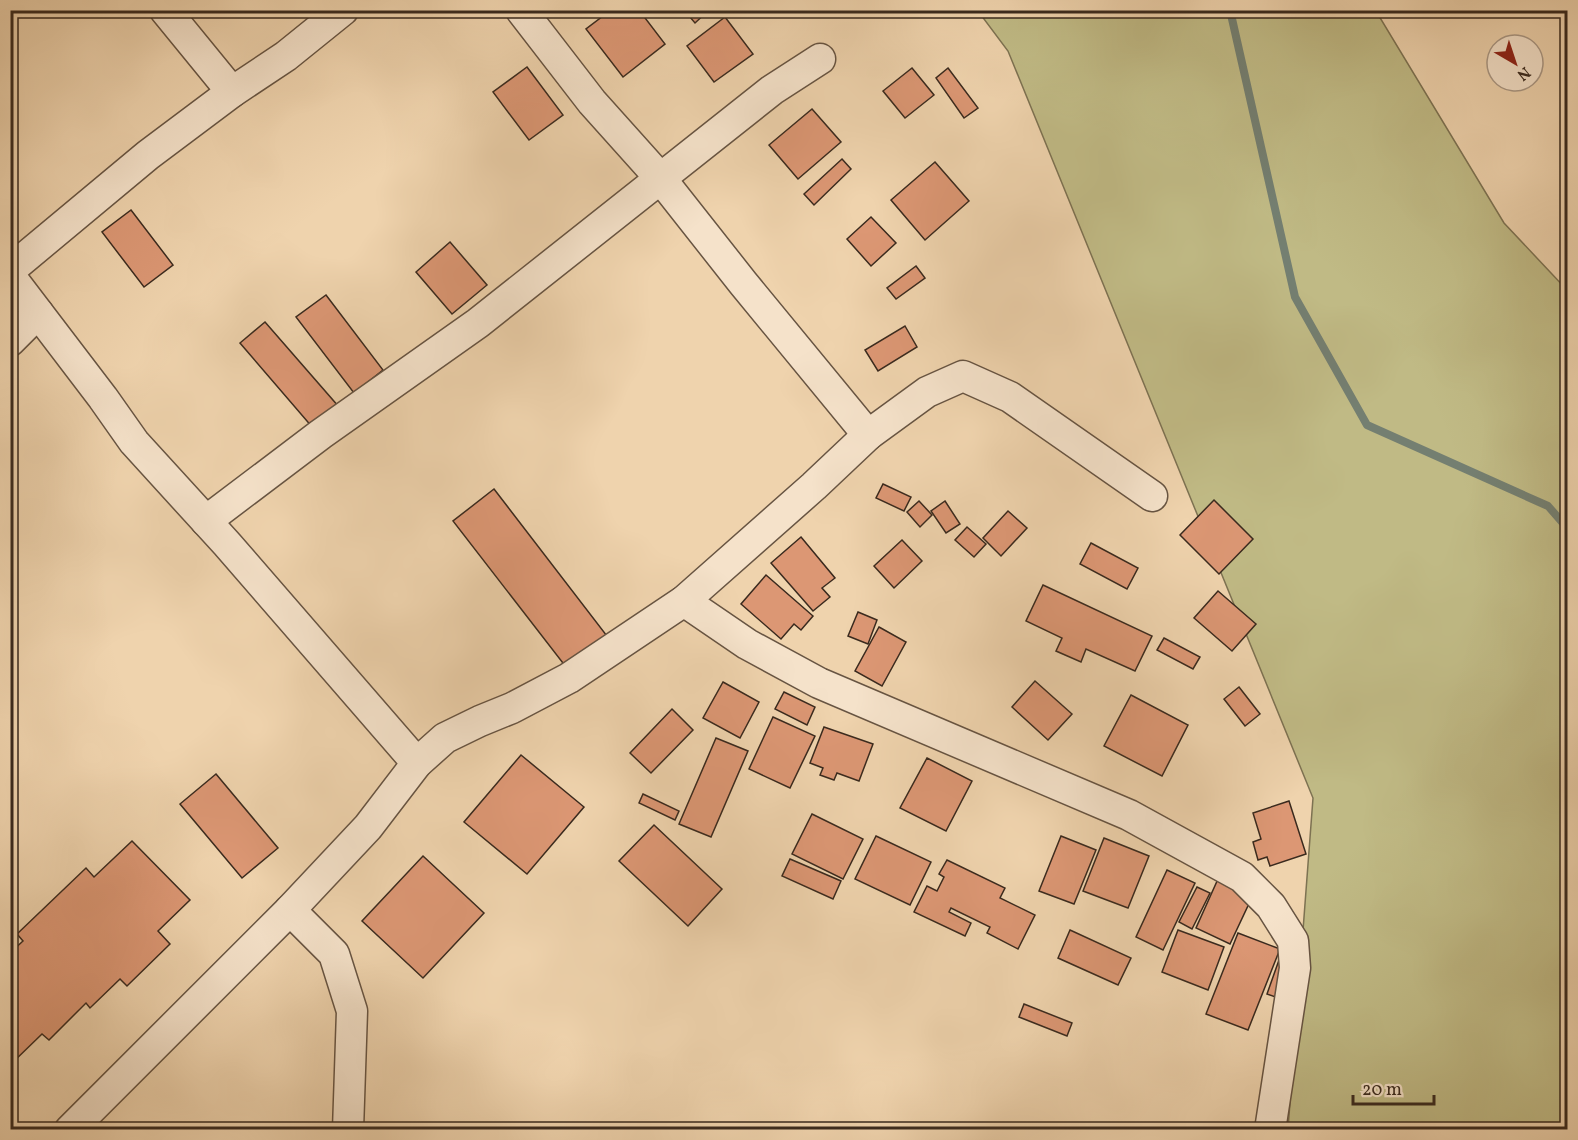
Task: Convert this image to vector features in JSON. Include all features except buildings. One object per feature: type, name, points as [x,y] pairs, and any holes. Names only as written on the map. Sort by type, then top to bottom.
[{"type":"street","points":[[165,10],[232,92]]},
{"type":"street","points":[[10,270],[148,155],[232,92],[286,56],[343,10]]},
{"type":"street","points":[[521,10],[591,102],[661,178],[743,283],[868,435]]},
{"type":"street","points":[[206,521],[321,434],[478,323],[772,90],[820,59]]},
{"type":"street","points":[[10,276],[134,442],[417,763]]},
{"type":"street","points":[[10,341],[38,313]]},
{"type":"street","points":[[70,1130],[290,910],[368,827],[417,763],[446,738],[512,708],[569,678],[684,601],[868,435],[927,392],[963,376],[1010,397],[1152,496]]},
{"type":"street","points":[[684,601],[747,644],[819,683],[1129,815],[1242,877],[1271,906],[1293,941],[1295,968],[1270,1130]]},
{"type":"street","points":[[290,910],[334,954],[352,1011],[348,1130]]},
{"type":"shaded area","points":[[978,11],[1376,11],[1504,223],[1567,290],[1567,1129],[1288,1129],[1313,798],[1008,51]]},
{"type":"waterway","points":[[1230,10],[1295,297],[1367,425],[1548,506],[1568,529]]}]
